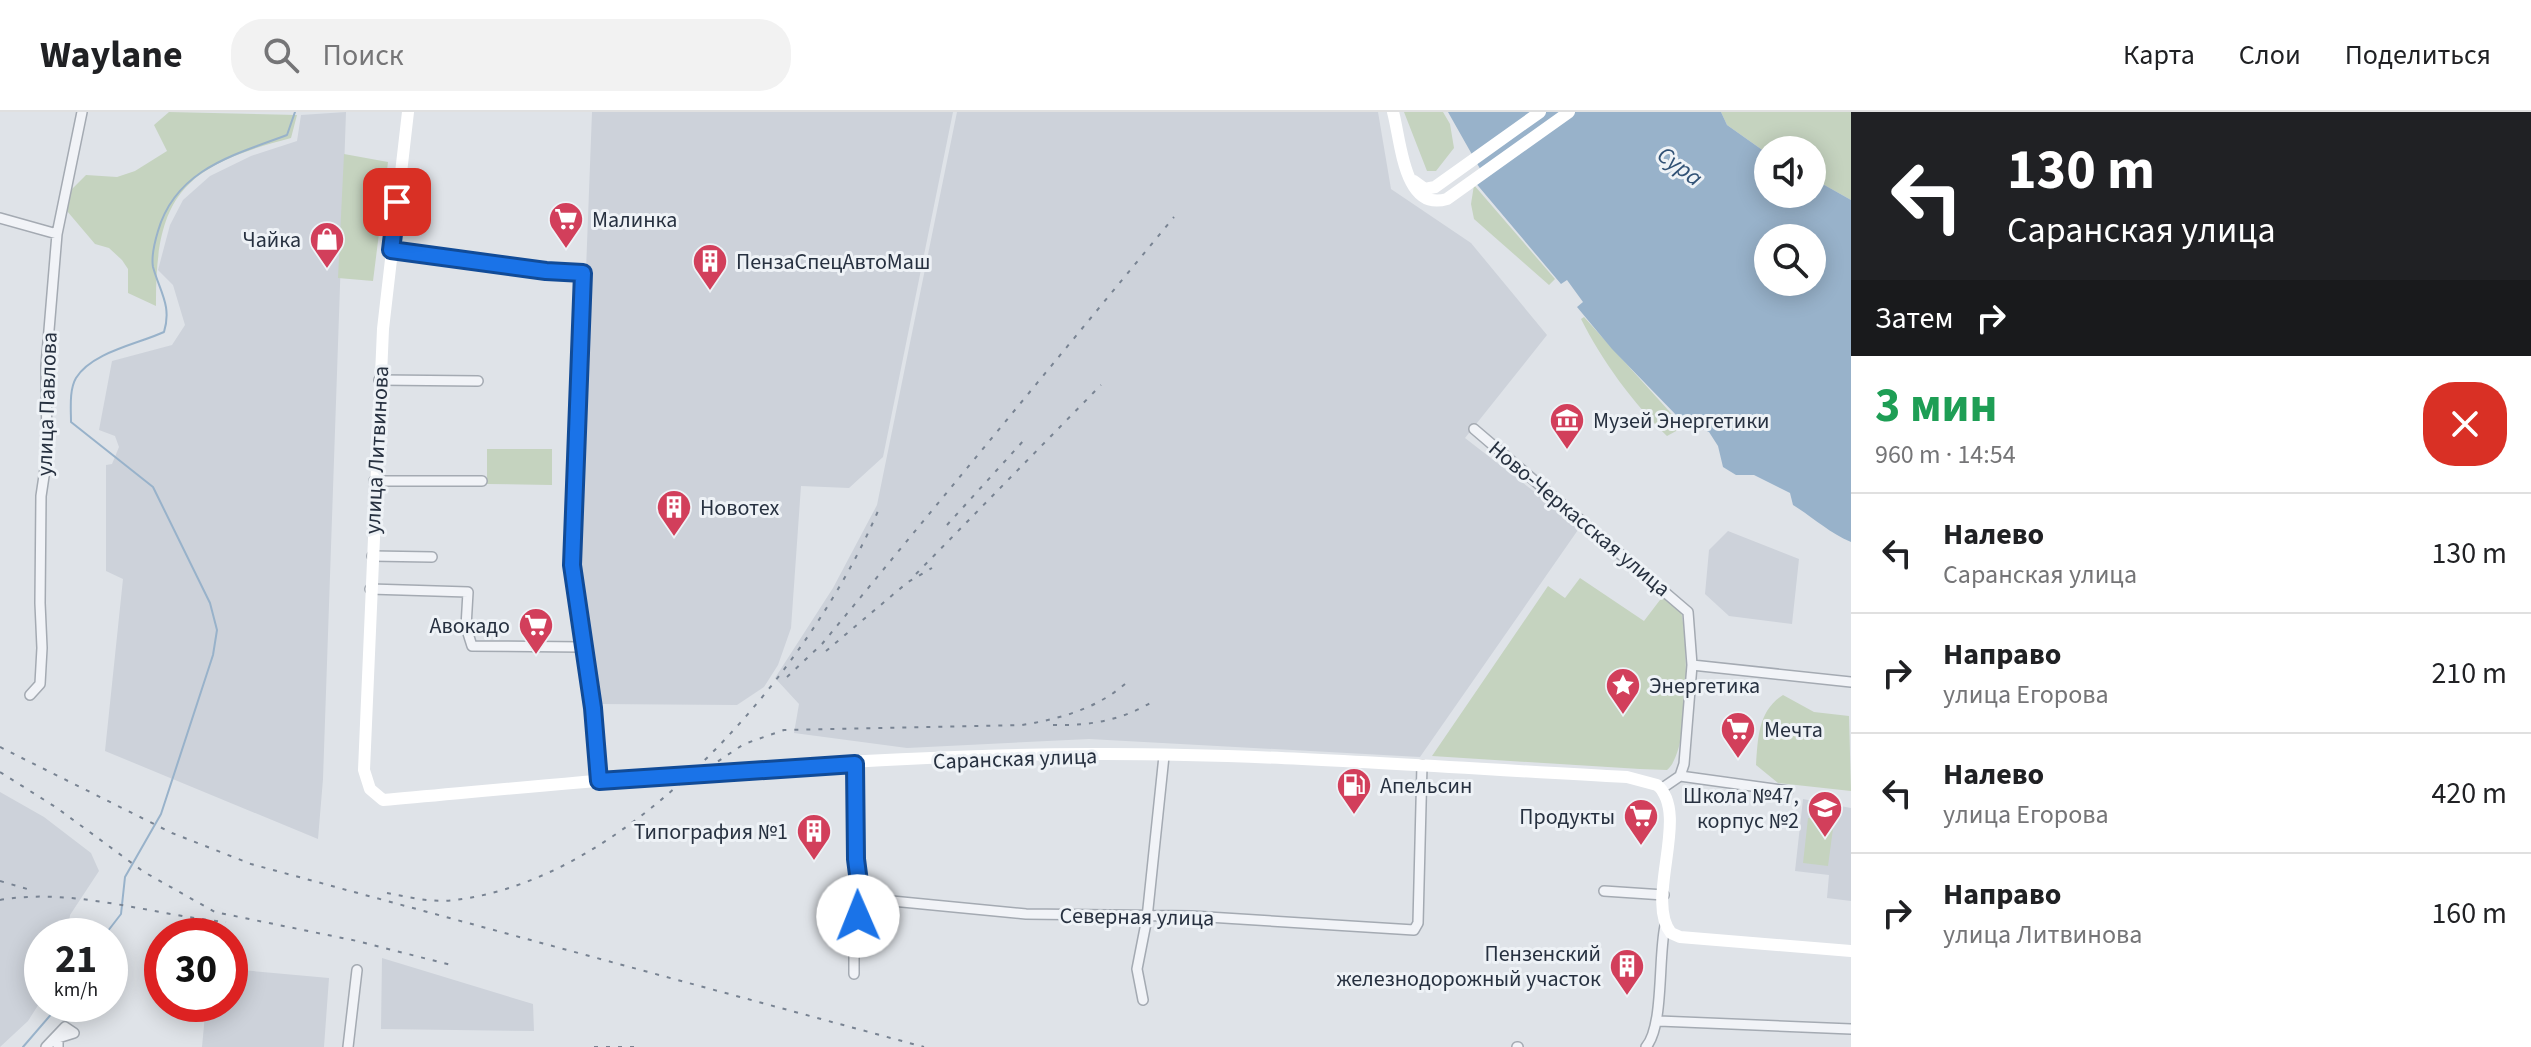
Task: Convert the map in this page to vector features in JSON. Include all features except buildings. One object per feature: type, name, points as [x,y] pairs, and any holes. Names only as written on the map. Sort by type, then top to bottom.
[{"type":"main road","name":"улица Литвинова","points":[[370,789],[364,770],[379,380],[408,112]]},
{"type":"main road","points":[[1393,112],[1410,177],[1416,191],[1428,200],[1447,199],[1569,112]]},
{"type":"main road","points":[[1410,177],[1430,189],[1540,112]]},
{"type":"main road","name":"Саранская улица","points":[[370,789],[383,800],[599,781],[1046,755],[1422,765],[1627,777],[1661,789]]},
{"type":"main road","points":[[1661,789],[1669,827],[1665,926],[1680,937],[1851,951]]},
{"type":"street","name":"улица Павлова","points":[[30,695],[40,684],[41,496],[48,418],[46,366],[57,234],[82,112]]},
{"type":"street","points":[[0,218],[57,234]]},
{"type":"street","points":[[391,250],[546,271],[583,273],[572,552],[582,647],[593,708],[599,781]]},
{"type":"street","points":[[379,380],[478,381]]},
{"type":"street","name":"Ново-Черкасская улица","points":[[1474,429],[1684,605],[1691,625],[1692,665],[1680,776]]},
{"type":"street","points":[[374,481],[482,481]]},
{"type":"street","points":[[372,556],[432,557]]},
{"type":"street","points":[[370,589],[468,592],[466,627],[472,646],[582,647]]},
{"type":"street","points":[[1692,665],[1851,682]]},
{"type":"street","points":[[1143,1000],[1137,969],[1147,918],[1164,756]]},
{"type":"street","points":[[854,974],[854,935],[861,898],[856,859],[855,764]]},
{"type":"street","name":"Северная улица","points":[[861,898],[1026,914],[1147,918],[1192,916],[1414,930],[1418,923],[1422,765]]},
{"type":"street","points":[[1661,789],[1680,776],[1788,791]]},
{"type":"street","points":[[1604,891],[1664,895]]},
{"type":"street","points":[[1646,1047],[1659,1021],[1659,953],[1665,926]]},
{"type":"street","points":[[348,1047],[357,970]]},
{"type":"street","points":[[1659,1021],[1851,1029]]},
{"type":"street","points":[[46,1047],[65,1027],[74,1033],[58,1038],[58,1047]]},
{"type":"shaded area","points":[[346,112],[323,779],[318,839],[105,751],[123,579],[106,571],[106,465],[112,464],[119,447],[115,436],[99,430],[112,361],[172,345],[185,325],[173,285],[158,270],[170,225],[183,200],[210,176],[251,156],[297,141],[301,115]]},
{"type":"shaded area","points":[[592,112],[953,112],[883,457],[849,488],[801,486],[791,628],[778,665],[764,687],[737,705],[598,704],[575,561]]},
{"type":"shaded area","points":[[957,112],[1378,112],[1391,189],[1471,243],[1547,335],[1465,438],[1580,527],[1420,757],[1089,739],[907,748],[794,733],[799,704],[775,678],[833,588],[877,505]]},
{"type":"shaded area","points":[[1728,531],[1799,559],[1792,624],[1729,616],[1705,594],[1709,550]]},
{"type":"shaded area","points":[[0,792],[44,817],[91,853],[99,871],[70,918],[24,918],[24,1022],[27,1022],[0,1047]]},
{"type":"shaded area","name":"Школа №47, корпус №2","points":[[1803,799],[1851,808],[1851,901],[1827,898],[1829,875],[1795,871]]},
{"type":"shaded area","points":[[382,958],[533,1004],[534,1031],[381,1029]]},
{"type":"shaded area","points":[[248,971],[329,978],[324,1047],[202,1047],[204,1022],[248,1022]]},
{"type":"green space","points":[[169,112],[297,115],[291,138],[225,160],[201,174],[183,190],[170,211],[162,236],[156,306],[128,293],[128,269],[122,260],[109,248],[95,244],[67,211],[71,190],[86,175],[117,177],[135,171],[167,151],[154,125]]},
{"type":"green space","points":[[1404,112],[1443,112],[1450,124],[1454,148],[1436,171],[1427,171]]},
{"type":"green space","points":[[1721,112],[1851,112],[1851,200],[1826,186],[1826,136],[1754,136],[1754,144],[1727,125]]},
{"type":"green space","points":[[344,154],[388,162],[373,281],[338,278]]},
{"type":"green space","points":[[1474,185],[1555,279],[1549,285],[1474,219],[1471,204]]},
{"type":"green space","points":[[1584,317],[1678,421],[1678,430],[1667,436],[1630,396],[1608,366],[1581,319]]},
{"type":"green space","points":[[487,449],[552,449],[552,485],[487,484]]},
{"type":"green space","points":[[1580,578],[1644,621],[1663,596],[1681,611],[1686,669],[1684,719],[1675,759],[1667,770],[1432,756],[1548,586],[1565,598]]},
{"type":"green space","points":[[1783,695],[1814,712],[1849,716],[1851,791],[1778,783],[1756,765],[1764,717]]},
{"type":"green space","points":[[1808,818],[1834,821],[1828,866],[1803,863]]},
{"type":"water","name":"Сура","points":[[1448,112],[1721,112],[1727,125],[1754,144],[1754,208],[1826,208],[1826,186],[1851,200],[1851,542],[1793,505],[1790,493],[1754,475],[1736,475],[1723,467],[1718,446],[1709,432],[1679,418],[1612,349],[1577,307],[1583,302],[1567,280],[1561,284],[1474,181],[1483,174]]},
{"type":"waterway","points":[[118,918],[125,877],[161,814],[213,655],[217,630],[210,603],[153,487],[71,422],[72,388],[83,369],[104,355],[164,332],[167,314],[153,267],[153,253],[158,231],[178,193],[209,167],[287,135],[295,112]]},
{"type":"waterway","points":[[23,1047],[45,1022]]},
{"type":"railway","points":[[787,677],[822,644],[1174,217]]},
{"type":"railway","points":[[916,574],[1101,385]]},
{"type":"railway","points":[[947,525],[1025,439]]},
{"type":"railway","points":[[387,893],[446,901],[521,884],[586,853],[649,810],[708,757],[762,698],[809,635],[848,572],[878,511]]},
{"type":"railway","points":[[826,651],[908,582],[932,568]]},
{"type":"railway","points":[[708,768],[744,744],[784,730],[1022,725],[1076,712],[1102,700],[1125,684]]},
{"type":"railway","points":[[1053,725],[1106,720],[1155,700]]},
{"type":"railway","points":[[0,747],[172,833],[251,864],[924,1047]]},
{"type":"railway","points":[[0,772],[57,808],[144,872],[215,912],[357,941],[451,965]]},
{"type":"railway","points":[[0,881],[34,891]]},
{"type":"railway","points":[[0,900],[28,897],[84,899],[192,918]]},
{"type":"railway","points":[[594,1047],[638,1047]]},
{"type":"place","name":"Малинка","points":[[566,250]]},
{"type":"place","name":"Чайка","points":[[327,270]]},
{"type":"place","name":"ПензаСпецАвтоМаш","points":[[710,292]]},
{"type":"place","name":"Музей Энергетики","points":[[1567,451]]},
{"type":"place","name":"Новотех","points":[[674,538]]},
{"type":"place","name":"Авокадо","points":[[536,656]]},
{"type":"place","name":"Энергетика","points":[[1623,716]]},
{"type":"place","name":"Мечта","points":[[1738,760]]},
{"type":"place","name":"Апельсин","points":[[1354,816]]},
{"type":"place","name":"Школа №47, корпус №2","points":[[1825,839]]},
{"type":"place","name":"Продукты","points":[[1641,847]]},
{"type":"place","name":"Типография №1","points":[[814,862]]},
{"type":"place","name":"Пензенский железнодорожный участок","points":[[1627,997]]},
{"type":"route","points":[[397,202],[391,250],[546,271],[583,273],[572,565],[593,708],[599,781],[855,764],[856,859],[861,898],[858,916]]}]
